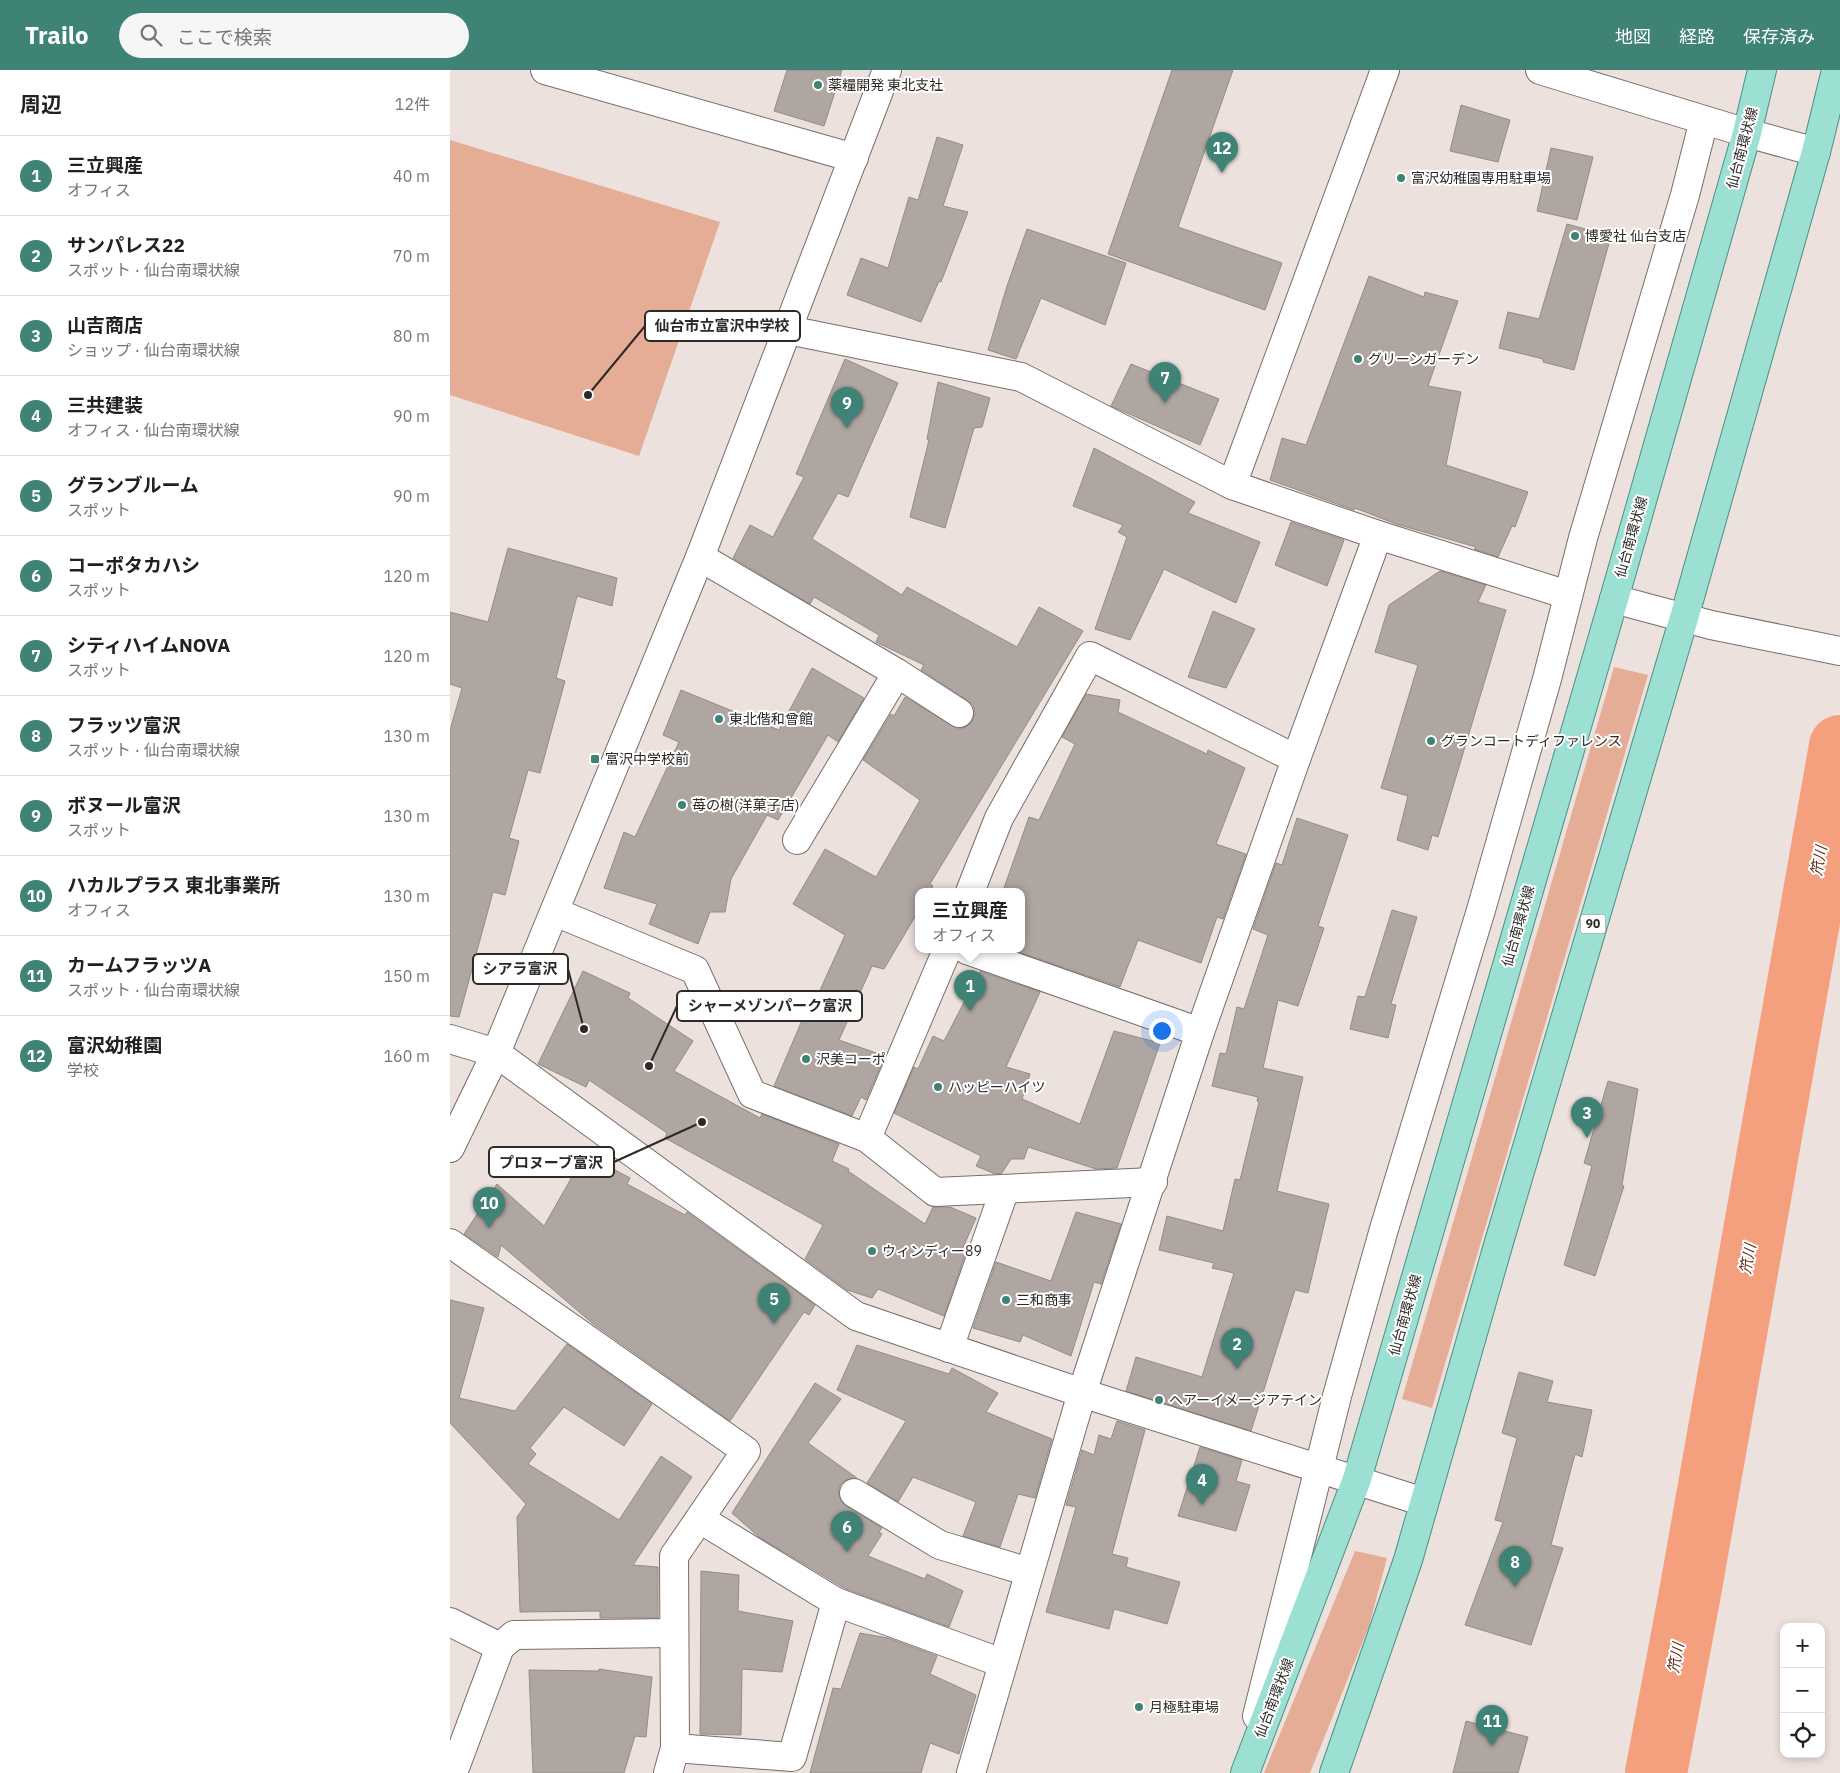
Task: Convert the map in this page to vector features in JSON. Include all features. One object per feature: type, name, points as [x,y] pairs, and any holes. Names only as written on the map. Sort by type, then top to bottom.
[{"type":"main road","name":"仙台南環状線","points":[[1244,1773],[1357,1479],[1614,599],[1747,133],[1762,70]]},
{"type":"main road","name":"90","points":[[1334,1773],[1408,1560],[1684,618],[1816,152],[1836,70]]},
{"type":"street","points":[[545,70],[854,158]]},
{"type":"street","points":[[450,1148],[496,1053],[700,557],[887,70]]},
{"type":"street","points":[[1232,486],[1384,70]]},
{"type":"street","points":[[1540,70],[1816,152]]},
{"type":"street","points":[[1244,1773],[1319,1466],[1384,1229],[1481,910],[1547,679],[1568,595],[1685,195],[1704,120]]},
{"type":"street","points":[[788,330],[1021,377],[1232,486],[1378,535],[1568,595]]},
{"type":"street","points":[[971,1773],[1082,1392],[1153,1182],[1200,1032],[1296,759],[1378,535]]},
{"type":"street","points":[[700,557],[897,673],[959,713]]},
{"type":"street","points":[[1614,599],[1684,618],[1775,639],[1840,651]]},
{"type":"street","points":[[972,888],[999,818],[1090,656],[1296,759]]},
{"type":"street","points":[[797,840],[897,673]]},
{"type":"street","points":[[555,912],[695,970],[752,1094],[867,1138],[936,1192],[1153,1182]]},
{"type":"street","points":[[867,1138],[946,953]]},
{"type":"street","points":[[976,953],[1200,1032]]},
{"type":"street","points":[[450,1039],[496,1053],[856,1316],[1082,1392],[1319,1466],[1424,1502]]},
{"type":"street","points":[[949,1348],[1005,1189]]},
{"type":"street","points":[[450,1243],[746,1451],[674,1556],[672,1761],[792,1758],[836,1602]]},
{"type":"street","points":[[854,1493],[940,1545],[1029,1572]]},
{"type":"street","points":[[700,1519],[836,1602],[1002,1663]]},
{"type":"street","points":[[450,1622],[500,1647]]},
{"type":"street","points":[[452,1773],[500,1647],[514,1635],[673,1633]]},
{"type":"shaded area","points":[[450,140],[720,222],[639,456],[450,395]]},
{"type":"shaded area","points":[[1614,667],[1648,675],[1432,1408],[1402,1399]]},
{"type":"shaded area","points":[[1355,1551],[1387,1558],[1369,1626],[1310,1773],[1264,1773]]},
{"type":"building","points":[[787,70],[842,70],[824,126],[774,111]]},
{"type":"building","points":[[1172,70],[1233,70],[1178,227],[1282,263],[1265,310],[1108,254]]},
{"type":"building","points":[[1461,105],[1510,120],[1498,162],[1450,151]]},
{"type":"building","points":[[937,137],[963,145],[943,206],[968,212],[941,282],[939,281],[921,322],[847,295],[861,258],[888,268],[909,197],[918,200]]},
{"type":"building","points":[[1551,148],[1593,157],[1577,220],[1537,211]]},
{"type":"building","points":[[1567,224],[1611,236],[1574,370],[1543,362],[1543,359],[1499,348],[1508,312],[1539,319]]},
{"type":"building","points":[[1027,229],[1126,263],[1105,325],[1041,298],[1016,359],[988,350],[1007,286]]},
{"type":"building","points":[[1369,276],[1424,297],[1425,292],[1458,301],[1428,386],[1461,392],[1446,465],[1528,492],[1515,527],[1512,526],[1498,557],[1474,549],[1476,547],[1396,524],[1355,508],[1354,510],[1270,480],[1282,438],[1306,445]]},
{"type":"building","points":[[845,359],[898,383],[848,497],[838,493],[812,539],[902,595],[907,587],[1017,647],[1039,607],[1083,631],[930,884],[933,886],[932,888],[915,888],[915,917],[884,969],[872,966],[839,1040],[885,1056],[866,1100],[861,1097],[852,1116],[774,1086],[803,1018],[807,1019],[845,935],[793,904],[825,849],[876,877],[920,800],[863,760],[891,714],[894,716],[905,697],[958,729],[966,727],[972,722],[975,713],[973,705],[967,700],[921,670],[924,665],[876,642],[879,635],[814,597],[810,604],[733,558],[750,525],[773,537],[804,477],[796,474]]},
{"type":"building","points":[[1131,364],[1219,399],[1200,445],[1111,406]]},
{"type":"building","points":[[938,382],[990,398],[982,427],[974,428],[945,528],[910,517],[929,440],[927,439]]},
{"type":"building","points":[[1094,448],[1195,502],[1188,513],[1260,542],[1236,603],[1164,569],[1130,640],[1095,629],[1127,537],[1118,532],[1123,525],[1073,506]]},
{"type":"building","points":[[1291,522],[1344,540],[1327,586],[1275,565]]},
{"type":"building","points":[[508,548],[617,578],[612,606],[577,596],[556,678],[565,681],[540,773],[528,770],[509,838],[519,841],[505,895],[493,892],[459,1017],[450,1016],[450,730],[462,688],[450,684],[450,612],[488,622]]},
{"type":"building","name":"グランコートディファレンス","points":[[1440,571],[1486,585],[1478,602],[1506,610],[1438,837],[1432,835],[1428,850],[1397,840],[1408,796],[1381,788],[1418,665],[1375,652],[1389,605]]},
{"type":"building","points":[[1213,611],[1255,629],[1226,688],[1188,677]]},
{"type":"building","points":[[812,668],[864,698],[838,742],[828,735],[778,820],[767,815],[731,879],[725,912],[710,912],[698,944],[649,924],[657,904],[604,888],[624,832],[635,837],[679,742],[663,735],[681,690],[779,730]]},
{"type":"building","points":[[1086,694],[1120,700],[1118,712],[1207,754],[1208,750],[1245,768],[1216,844],[1246,854],[1223,919],[1217,917],[1201,963],[1138,940],[1120,987],[1022,953],[1025,953],[1025,888],[1004,888],[1029,817],[1039,820],[1075,744],[1062,737]]},
{"type":"building","points":[[1297,818],[1348,835],[1318,926],[1324,928],[1298,1006],[1278,1000],[1263,1068],[1303,1077],[1277,1191],[1329,1204],[1308,1293],[1295,1290],[1251,1431],[1126,1391],[1136,1357],[1202,1377],[1234,1273],[1212,1268],[1214,1263],[1159,1250],[1167,1216],[1223,1231],[1235,1179],[1240,1180],[1259,1102],[1257,1101],[1258,1097],[1212,1086],[1220,1053],[1226,1054],[1237,1007],[1244,1009],[1268,935],[1253,929],[1276,863],[1282,865]]},
{"type":"building","points":[[1392,910],[1417,917],[1391,1004],[1396,1005],[1388,1038],[1350,1029],[1358,996],[1365,997]]},
{"type":"building","points":[[583,971],[630,993],[628,998],[693,1041],[674,1071],[760,1118],[762,1114],[839,1144],[832,1161],[849,1169],[848,1171],[925,1224],[933,1207],[950,1207],[976,1218],[962,1250],[966,1252],[944,1316],[878,1289],[872,1298],[847,1290],[805,1259],[823,1225],[665,1138],[667,1133],[589,1080],[586,1087],[538,1064]]},
{"type":"building","points":[[980,971],[1040,992],[1006,1067],[1030,1074],[1022,1099],[1080,1124],[1114,1031],[1160,1043],[1117,1168],[1096,1169],[1028,1147],[1024,1159],[1011,1159],[1002,1173],[995,1174],[976,1166],[981,1156],[894,1113],[914,1067],[918,1069],[933,1036],[944,1041]]},
{"type":"building","points":[[1608,1081],[1638,1089],[1622,1185],[1624,1186],[1595,1276],[1564,1265],[1592,1166],[1584,1163]]},
{"type":"building","points":[[585,1154],[630,1178],[627,1184],[685,1215],[687,1212],[815,1305],[809,1315],[804,1312],[730,1421],[592,1323],[501,1245],[498,1257],[464,1234],[497,1184],[544,1226]]},
{"type":"building","points":[[1076,1212],[1121,1224],[1101,1284],[1094,1282],[1071,1356],[1023,1335],[1020,1342],[973,1328],[996,1262],[1051,1281]]},
{"type":"building","points":[[450,1300],[484,1308],[459,1398],[515,1411],[567,1344],[652,1404],[624,1446],[564,1407],[530,1448],[536,1454],[528,1464],[619,1520],[661,1456],[692,1477],[633,1565],[658,1567],[658,1618],[600,1618],[600,1611],[520,1612],[517,1517],[526,1504],[450,1423]]},
{"type":"building","points":[[857,1345],[949,1374],[952,1368],[998,1393],[986,1412],[1052,1439],[1035,1498],[1018,1494],[1000,1547],[963,1536],[976,1502],[913,1477],[898,1502],[867,1483],[906,1421],[837,1390]]},
{"type":"building","points":[[1519,1372],[1553,1381],[1547,1402],[1592,1410],[1582,1457],[1575,1454],[1551,1545],[1563,1548],[1531,1645],[1465,1625],[1503,1522],[1495,1520],[1517,1438],[1502,1433]]},
{"type":"building","points":[[815,1383],[841,1399],[808,1443],[857,1478],[846,1480],[840,1485],[838,1493],[841,1501],[846,1506],[882,1528],[879,1532],[882,1534],[868,1556],[925,1579],[927,1574],[963,1591],[949,1627],[846,1589],[759,1537],[732,1513]]},
{"type":"building","points":[[1117,1421],[1145,1430],[1112,1554],[1128,1558],[1126,1567],[1180,1582],[1167,1624],[1114,1609],[1109,1629],[1046,1612],[1076,1507],[1066,1505],[1082,1450],[1094,1455],[1099,1435],[1111,1439]]},
{"type":"building","points":[[1200,1447],[1242,1460],[1236,1481],[1250,1485],[1236,1531],[1178,1516]]},
{"type":"building","points":[[701,1571],[739,1575],[738,1611],[793,1621],[782,1672],[742,1669],[741,1735],[700,1734]]},
{"type":"building","points":[[860,1633],[888,1638],[937,1656],[930,1674],[976,1695],[959,1754],[930,1743],[921,1773],[810,1773],[833,1688],[841,1689]]},
{"type":"building","points":[[599,1669],[652,1677],[646,1737],[635,1736],[624,1773],[533,1773],[529,1670],[599,1671]]},
{"type":"building","points":[[1466,1721],[1528,1737],[1518,1773],[1453,1773]]},
{"type":"waterway","name":"笊川","points":[[1656,1773],[1690,1593],[1840,746]]},
{"type":"place","name":"薬糧開発 東北支社","points":[[818,85]]},
{"type":"place","name":"富沢幼稚園","points":[[1222,173]]},
{"type":"place","name":"富沢幼稚園専用駐車場","points":[[1401,178]]},
{"type":"place","name":"博愛社 仙台支店","points":[[1575,236]]},
{"type":"place","name":"グリーンガーデン","points":[[1358,359]]},
{"type":"place","name":"仙台市立富沢中学校","points":[[588,395]]},
{"type":"place","name":"シティハイムNOVA","points":[[1165,403]]},
{"type":"place","name":"ボヌール富沢","points":[[847,428]]},
{"type":"place","name":"東北偕和曾館","points":[[719,719]]},
{"type":"place","name":"グランコートディファレンス","points":[[1431,741]]},
{"type":"place","name":"富沢中学校前","points":[[595,759]]},
{"type":"place","name":"苺の樹(洋菓子店)","points":[[682,805]]},
{"type":"place","name":"三立興産","points":[[970,1011]]},
{"type":"place","name":"シアラ富沢","points":[[584,1029]]},
{"type":"place","name":"沢美コーポ","points":[[806,1059]]},
{"type":"place","name":"シャーメゾンパーク富沢","points":[[649,1066]]},
{"type":"place","name":"ハッピーハイツ","points":[[938,1087]]},
{"type":"place","name":"プロヌーブ富沢","points":[[702,1122]]},
{"type":"place","name":"山吉商店","points":[[1587,1138]]},
{"type":"place","name":"ハカルプラス 東北事業所","points":[[489,1228]]},
{"type":"place","name":"ウィンディー89","points":[[872,1251]]},
{"type":"place","name":"三和商事","points":[[1006,1300]]},
{"type":"place","name":"グランブルーム","points":[[774,1324]]},
{"type":"place","name":"サンパレス22","points":[[1237,1369]]},
{"type":"place","name":"ヘアーイメージアテイン","points":[[1159,1400]]},
{"type":"place","name":"三共建装","points":[[1202,1505]]},
{"type":"place","name":"コーポタカハシ","points":[[847,1552]]},
{"type":"place","name":"フラッツ富沢","points":[[1515,1587]]},
{"type":"place","name":"月極駐車場","points":[[1139,1707]]},
{"type":"place","name":"カームフラッツA","points":[[1492,1746]]}]
